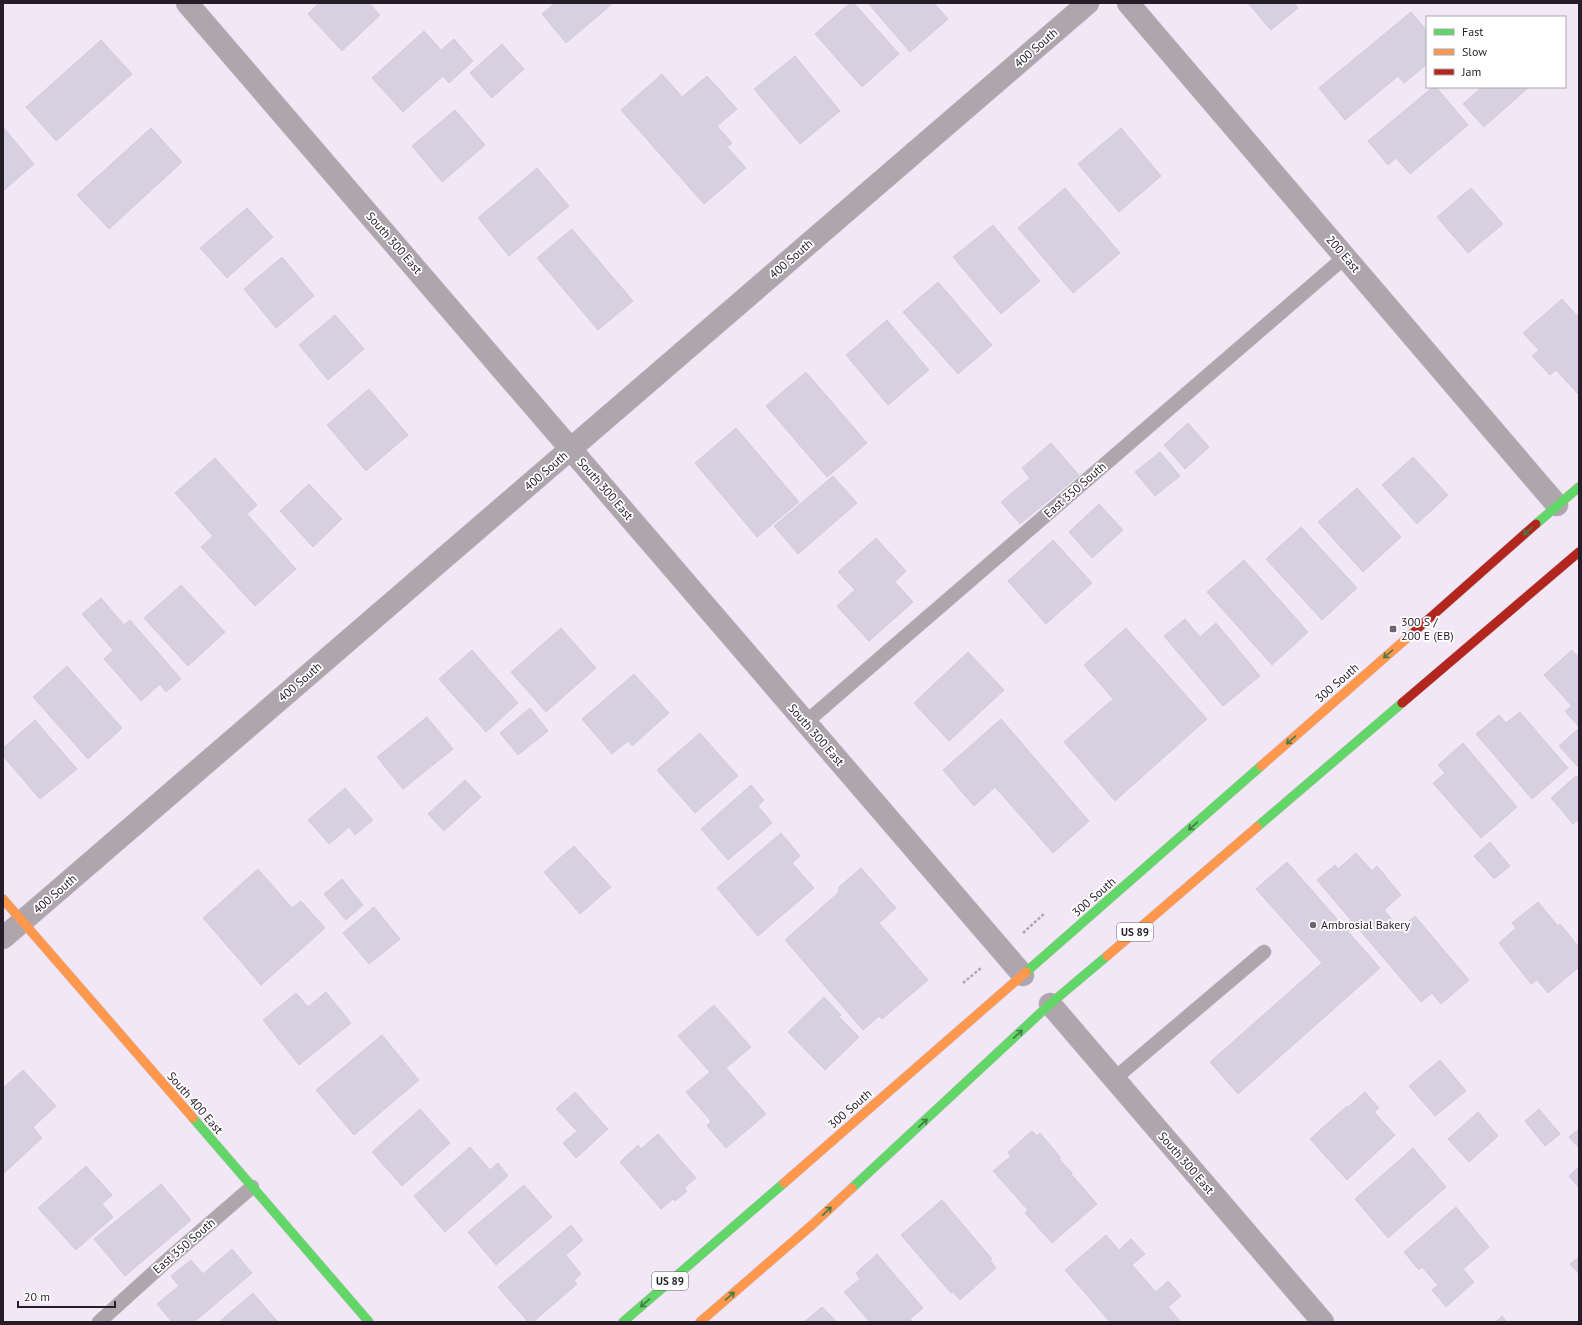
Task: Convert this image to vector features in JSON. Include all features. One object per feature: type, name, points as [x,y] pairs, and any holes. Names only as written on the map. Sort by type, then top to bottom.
[{"type":"main road","name":"300 South","points":[[623,1322],[1023,975],[1579,487]]},
{"type":"main road","name":"US 89","points":[[700,1322],[812,1225],[1050,1004],[1579,552]]},
{"type":"main road","name":"South 400 East","points":[[3,899],[369,1322]]},
{"type":"street","name":"South 300 East","points":[[187,3],[1023,975]]},
{"type":"street","name":"400 South","points":[[3,938],[1088,3]]},
{"type":"street","name":"200 East","points":[[1128,3],[1557,505]]},
{"type":"street","name":"South 300 East","points":[[1050,1004],[1322,1322]]},
{"type":"lane","name":"East 350 South","points":[[805,722],[1345,257]]},
{"type":"lane","points":[[1114,1079],[1264,952]]},
{"type":"lane","name":"East 350 South","points":[[99,1322],[172,1256],[252,1188]]},
{"type":"building","points":[[317,3],[369,3],[380,15],[342,51],[308,14],[318,4]]},
{"type":"building","points":[[555,3],[613,3],[566,43],[542,14]]},
{"type":"building","points":[[850,3],[854,3],[899,54],[862,87],[815,34]]},
{"type":"building","points":[[868,3],[934,3],[948,19],[910,52]]},
{"type":"building","points":[[1248,3],[1294,3],[1298,8],[1271,30]]},
{"type":"building","points":[[1411,12],[1426,30],[1426,65],[1404,83],[1398,76],[1345,120],[1319,88]]},
{"type":"building","points":[[424,31],[441,50],[454,39],[473,61],[449,83],[443,76],[403,112],[372,78]]},
{"type":"building","points":[[101,40],[132,74],[56,141],[26,107]]},
{"type":"building","points":[[502,44],[524,69],[492,98],[470,73]]},
{"type":"building","points":[[795,56],[840,111],[800,144],[754,89]]},
{"type":"building","points":[[662,74],[682,97],[707,76],[737,109],[717,126],[732,143],[727,147],[746,168],[704,204],[621,110]]},
{"type":"building","points":[[1432,88],[1437,88],[1468,125],[1410,174],[1396,158],[1388,165],[1368,141]]},
{"type":"building","points":[[1481,88],[1528,88],[1484,127],[1463,104]]},
{"type":"building","points":[[455,110],[485,145],[442,182],[412,146]]},
{"type":"building","points":[[3,127],[34,164],[3,191]]},
{"type":"building","points":[[151,128],[182,162],[109,229],[77,195]]},
{"type":"building","points":[[1121,128],[1161,176],[1119,212],[1078,164]]},
{"type":"building","points":[[537,168],[569,206],[509,256],[478,218]]},
{"type":"building","points":[[1065,188],[1120,253],[1073,293],[1018,228]]},
{"type":"building","points":[[1471,188],[1503,224],[1468,253],[1437,217]]},
{"type":"building","points":[[247,208],[273,237],[227,278],[200,248]]},
{"type":"building","points":[[993,225],[1040,281],[1001,314],[953,257]]},
{"type":"building","points":[[572,229],[633,301],[598,330],[537,258]]},
{"type":"building","points":[[282,257],[314,296],[276,328],[244,289]]},
{"type":"building","points":[[938,282],[992,345],[958,374],[903,312]]},
{"type":"building","points":[[1562,299],[1579,318],[1579,395],[1556,370],[1550,375],[1532,356],[1539,350],[1523,333]]},
{"type":"building","points":[[335,315],[364,349],[328,380],[299,345]]},
{"type":"building","points":[[887,320],[929,370],[888,405],[846,355]]},
{"type":"building","points":[[806,372],[867,443],[827,477],[766,406]]},
{"type":"building","points":[[369,389],[408,435],[366,471],[327,425]]},
{"type":"building","points":[[1188,423],[1209,447],[1185,469],[1164,445]]},
{"type":"building","points":[[736,428],[799,502],[757,537],[695,463]]},
{"type":"building","points":[[1051,443],[1079,475],[1020,524],[1001,502],[1030,478],[1022,468]]},
{"type":"building","points":[[1160,452],[1180,476],[1155,496],[1135,472]]},
{"type":"building","points":[[1413,457],[1448,495],[1417,524],[1382,485]]},
{"type":"building","points":[[215,458],[257,505],[247,514],[296,569],[255,606],[201,547],[213,536],[175,493]]},
{"type":"building","points":[[833,476],[857,503],[798,554],[774,526]]},
{"type":"building","points":[[309,484],[342,519],[313,547],[280,511]]},
{"type":"building","points":[[1357,488],[1401,537],[1363,572],[1318,522]]},
{"type":"building","points":[[1099,504],[1123,530],[1092,558],[1069,532]]},
{"type":"building","points":[[1301,527],[1357,588],[1322,620],[1266,559]]},
{"type":"building","points":[[876,538],[906,571],[895,582],[913,602],[869,641],[837,606],[855,590],[838,572]]},
{"type":"building","points":[[1053,540],[1092,583],[1046,624],[1008,581]]},
{"type":"building","points":[[1244,560],[1308,632],[1272,665],[1207,592]]},
{"type":"building","points":[[181,585],[225,632],[188,666],[144,618]]},
{"type":"building","points":[[101,598],[124,625],[130,620],[181,679],[166,692],[160,684],[141,701],[104,659],[113,650],[82,614]]},
{"type":"building","points":[[1185,619],[1200,637],[1216,623],[1260,676],[1223,706],[1164,636]]},
{"type":"building","points":[[561,628],[596,668],[546,712],[511,672]]},
{"type":"building","points":[[1126,628],[1207,719],[1115,801],[1064,742],[1113,699],[1084,665]]},
{"type":"building","points":[[472,650],[518,703],[486,732],[439,679]]},
{"type":"building","points":[[1572,650],[1579,658],[1579,727],[1565,711],[1572,706],[1544,675]]},
{"type":"building","points":[[968,652],[1004,690],[949,741],[914,703]]},
{"type":"building","points":[[67,666],[122,728],[88,759],[33,697]]},
{"type":"building","points":[[634,674],[669,713],[632,746],[628,741],[612,754],[582,719]]},
{"type":"building","points":[[530,708],[548,731],[518,755],[500,733]]},
{"type":"building","points":[[1520,712],[1568,768],[1532,799],[1476,734],[1499,715],[1506,723]]},
{"type":"building","points":[[427,717],[453,749],[403,789],[377,757]]},
{"type":"building","points":[[1001,719],[1089,821],[1053,853],[995,787],[974,806],[943,770]]},
{"type":"building","points":[[35,720],[77,769],[40,799],[3,756],[3,748]]},
{"type":"building","points":[[1579,728],[1579,768],[1559,746]]},
{"type":"building","points":[[700,733],[738,776],[695,813],[657,770]]},
{"type":"building","points":[[1463,743],[1517,807],[1481,838],[1433,783],[1445,773],[1438,765]]},
{"type":"building","points":[[1576,776],[1579,780],[1579,819],[1573,824],[1551,798]]},
{"type":"building","points":[[465,780],[481,797],[444,831],[428,814]]},
{"type":"building","points":[[751,785],[764,800],[758,806],[772,823],[728,860],[701,829]]},
{"type":"building","points":[[345,788],[373,820],[355,835],[349,827],[329,844],[308,820]]},
{"type":"building","points":[[781,833],[800,856],[792,863],[814,888],[758,936],[717,888]]},
{"type":"building","points":[[1490,842],[1510,866],[1494,879],[1474,856]]},
{"type":"building","points":[[574,846],[611,887],[580,914],[544,872]]},
{"type":"building","points":[[1356,853],[1372,871],[1377,866],[1401,895],[1384,910],[1400,929],[1415,916],[1469,980],[1441,1004],[1432,993],[1421,1002],[1357,927],[1352,931],[1346,924],[1351,920],[1317,880],[1335,865],[1338,869]]},
{"type":"building","points":[[1287,862],[1380,968],[1238,1094],[1210,1062],[1322,963],[1256,889]]},
{"type":"building","points":[[861,868],[896,908],[879,923],[928,980],[882,1019],[879,1016],[863,1030],[785,940],[838,893],[839,887]]},
{"type":"building","points":[[258,869],[292,908],[301,901],[325,928],[261,985],[203,918]]},
{"type":"building","points":[[342,879],[363,905],[346,920],[324,894]]},
{"type":"building","points":[[1538,902],[1558,926],[1560,924],[1579,947],[1579,967],[1548,993],[1537,980],[1531,984],[1499,943],[1516,928],[1512,923]]},
{"type":"building","points":[[374,907],[400,939],[369,964],[343,933]]},
{"type":"building","points":[[326,992],[351,1023],[299,1065],[263,1020],[296,993],[308,1007]]},
{"type":"building","points":[[824,997],[841,1015],[839,1017],[859,1037],[825,1070],[788,1032]]},
{"type":"building","points":[[714,1005],[751,1047],[726,1068],[766,1114],[726,1148],[707,1126],[711,1121],[686,1092],[710,1072],[678,1036]]},
{"type":"building","points":[[382,1035],[419,1080],[354,1135],[316,1090]]},
{"type":"building","points":[[1440,1060],[1466,1091],[1435,1116],[1409,1086]]},
{"type":"building","points":[[23,1070],[56,1106],[33,1127],[42,1138],[3,1174],[3,1088]]},
{"type":"building","points":[[575,1092],[608,1129],[576,1158],[563,1143],[577,1131],[556,1109]]},
{"type":"building","points":[[1365,1092],[1379,1108],[1374,1112],[1395,1135],[1347,1180],[1310,1139]]},
{"type":"building","points":[[420,1109],[450,1143],[402,1186],[372,1152]]},
{"type":"building","points":[[1539,1109],[1560,1134],[1545,1146],[1525,1121]]},
{"type":"building","points":[[1478,1112],[1498,1136],[1469,1162],[1448,1139]]},
{"type":"building","points":[[1579,1129],[1579,1148],[1569,1137]]},
{"type":"building","points":[[1032,1131],[1037,1136],[1040,1133],[1061,1158],[1059,1159],[1072,1173],[1071,1174],[1097,1204],[1052,1243],[1025,1213],[1028,1210],[993,1171],[1011,1156],[1008,1152]]},
{"type":"building","points":[[658,1134],[696,1178],[684,1188],[687,1191],[675,1201],[673,1199],[661,1209],[620,1162],[638,1145],[641,1149]]},
{"type":"building","points":[[470,1147],[490,1170],[498,1163],[508,1176],[445,1232],[414,1196]]},
{"type":"building","points":[[1413,1148],[1446,1187],[1388,1238],[1355,1199]]},
{"type":"building","points":[[86,1166],[112,1195],[102,1204],[113,1217],[76,1250],[38,1208]]},
{"type":"building","points":[[1579,1167],[1579,1188],[1569,1176]]},
{"type":"building","points":[[161,1184],[191,1220],[125,1276],[94,1239]]},
{"type":"building","points":[[524,1185],[552,1217],[496,1265],[468,1232]]},
{"type":"building","points":[[942,1200],[992,1259],[990,1260],[996,1268],[960,1300],[953,1292],[951,1293],[901,1235]]},
{"type":"building","points":[[1456,1207],[1489,1247],[1463,1269],[1474,1282],[1446,1307],[1432,1290],[1438,1285],[1422,1267],[1419,1270],[1404,1252]]},
{"type":"building","points":[[571,1225],[583,1240],[566,1255],[581,1274],[574,1280],[577,1284],[533,1322],[528,1322],[498,1287]]},
{"type":"building","points":[[1106,1235],[1119,1250],[1131,1239],[1145,1254],[1132,1265],[1156,1292],[1168,1281],[1181,1296],[1168,1307],[1181,1322],[1110,1322],[1065,1270]]},
{"type":"building","points":[[232,1249],[252,1273],[194,1322],[172,1322],[157,1304],[179,1286],[171,1276],[191,1260],[203,1274]]},
{"type":"building","points":[[877,1254],[923,1308],[910,1319],[913,1322],[870,1322],[844,1292],[860,1279],[856,1273]]},
{"type":"building","points":[[1579,1257],[1579,1274],[1570,1264]]},
{"type":"building","points":[[253,1293],[278,1322],[219,1322]]},
{"type":"building","points":[[822,1307],[837,1322],[804,1322]]},
{"type":"building","points":[[1502,1316],[1507,1322],[1496,1322]]},
{"type":"traffic: fast","points":[[1536,524],[1579,487]]},
{"type":"traffic: fast","points":[[1257,827],[1402,703]]},
{"type":"traffic: fast","points":[[1026,972],[1261,766]]},
{"type":"traffic: fast","points":[[852,1188],[1050,1004],[1107,956]]},
{"type":"traffic: fast","points":[[193,1118],[369,1322]]},
{"type":"traffic: fast","points":[[623,1322],[784,1183]]},
{"type":"traffic: slow","points":[[1261,766],[1415,631]]},
{"type":"traffic: slow","points":[[1107,956],[1257,827]]},
{"type":"traffic: slow","points":[[3,899],[193,1118]]},
{"type":"traffic: slow","points":[[784,1183],[1026,972]]},
{"type":"traffic: slow","points":[[700,1322],[812,1225],[852,1188]]},
{"type":"traffic: jam","points":[[1415,631],[1536,524]]},
{"type":"traffic: jam","points":[[1402,703],[1579,552]]},
{"type":"place","name":"300 S / 200 E (EB)","points":[[1393,629]]},
{"type":"place","name":"Ambrosial Bakery","points":[[1313,925]]}]
